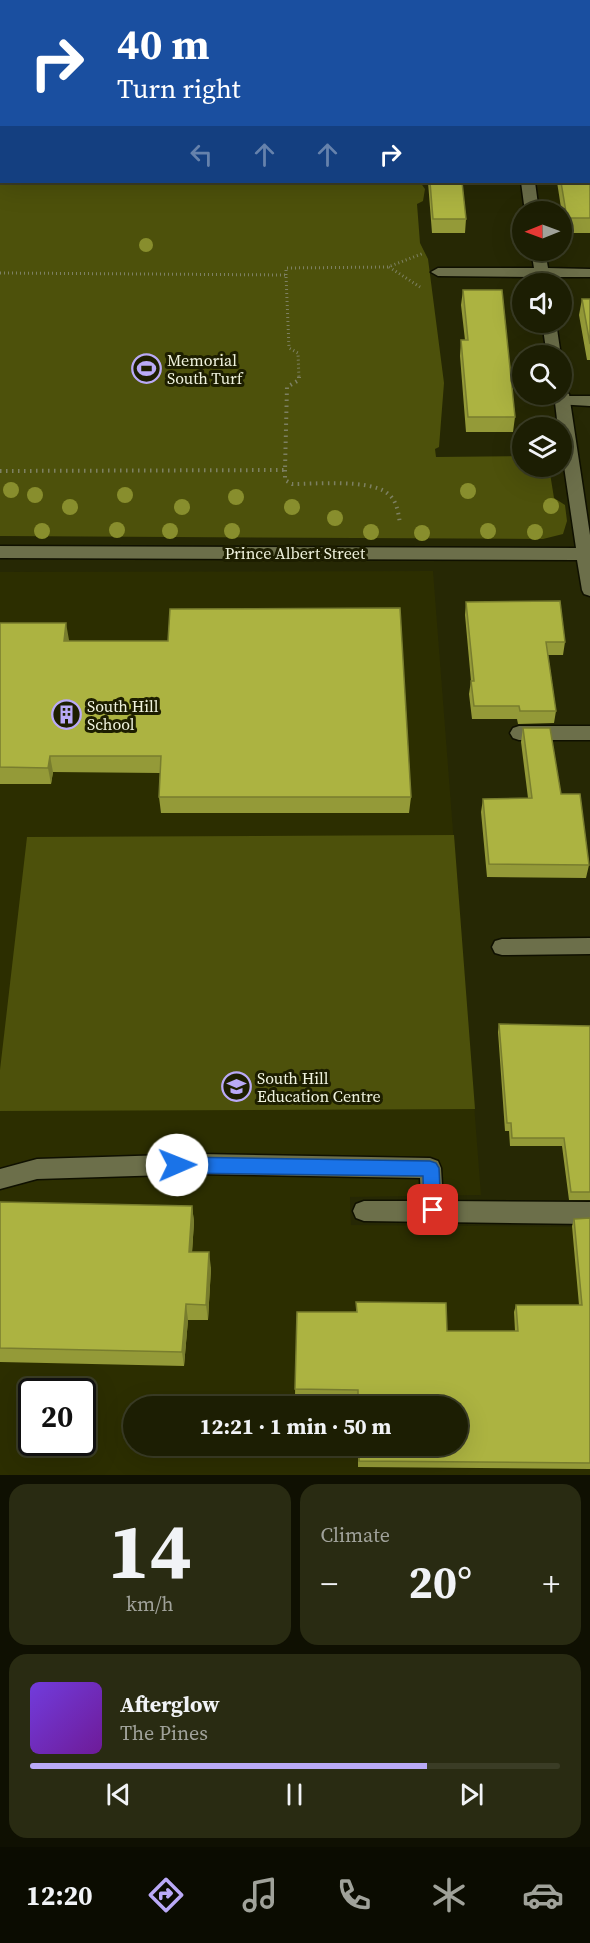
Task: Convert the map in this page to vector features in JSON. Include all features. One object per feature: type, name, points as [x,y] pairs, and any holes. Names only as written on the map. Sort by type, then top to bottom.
[{"type":"street","points":[[528,183],[531,201]]},
{"type":"street","points":[[438,272],[512,276]]},
{"type":"street","points":[[572,275],[590,273]]},
{"type":"street","points":[[572,399],[590,401]]},
{"type":"street","points":[[562,405],[587,554],[590,590]]},
{"type":"street","name":"Prince Albert Street","points":[[0,552],[587,554]]},
{"type":"street","points":[[519,733],[590,733]]},
{"type":"street","points":[[502,947],[590,946]]},
{"type":"street","points":[[0,1179],[37,1169],[200,1164],[430,1168],[433,1210]]},
{"type":"street","points":[[363,1211],[590,1213]]},
{"type":"path","points":[[400,523],[399,507],[393,498],[373,485],[292,484],[285,480],[287,387],[299,380],[298,354],[289,348],[286,268],[388,267],[424,253]]},
{"type":"path","points":[[388,267],[422,289]]},
{"type":"path","points":[[0,273],[286,275]]},
{"type":"path","points":[[0,471],[285,470]]},
{"type":"shaded area","points":[[0,183],[421,183],[425,189],[423,201],[417,204],[420,243],[428,259],[444,383],[439,447],[435,449],[436,457],[512,456],[512,477],[551,477],[554,498],[565,505],[567,521],[563,534],[543,539],[0,536]]},
{"type":"shaded area","name":"South Hill Education Centre","points":[[433,571],[481,1195],[350,1197],[351,1225],[590,1227],[590,1475],[0,1475],[0,572]]},
{"type":"shaded area","points":[[454,835],[475,1109],[0,1111],[0,1070],[27,837]]},
{"type":"building","points":[[430,183],[462,183],[466,219],[433,219]]},
{"type":"building","points":[[561,183],[590,183],[590,218],[572,218],[572,201],[564,201]]},
{"type":"building","points":[[463,290],[502,290],[515,417],[468,417],[461,340],[468,340]]},
{"type":"building","points":[[582,299],[590,299],[590,344]]},
{"type":"building","points":[[560,601],[565,642],[546,642],[556,711],[520,711],[519,706],[474,706],[471,681],[474,681],[466,602]]},
{"type":"building","points":[[400,608],[411,797],[159,797],[161,756],[50,756],[48,768],[0,767],[0,623],[66,623],[64,641],[168,641],[170,609]]},
{"type":"building","points":[[523,728],[550,728],[561,794],[580,794],[589,865],[489,864],[483,799],[532,798]]},
{"type":"building","points":[[499,1024],[590,1026],[590,1192],[571,1192],[564,1138],[512,1138],[511,1123],[507,1123]]},
{"type":"building","points":[[0,1202],[192,1206],[189,1252],[209,1252],[206,1305],[186,1304],[182,1352],[0,1348]]},
{"type":"building","points":[[590,1218],[590,1463],[359,1461],[359,1456],[468,1456],[468,1396],[358,1396],[358,1390],[295,1389],[297,1312],[357,1312],[356,1302],[446,1303],[447,1331],[518,1331],[516,1305],[582,1305],[574,1219]]},
{"type":"place","name":"Memorial South Turf","points":[[146,369]]},
{"type":"place","name":"South Hill School","points":[[66,715]]},
{"type":"place","name":"South Hill Education Centre","points":[[236,1087]]},
{"type":"route","points":[[177,1165],[430,1168],[433,1210]]}]
